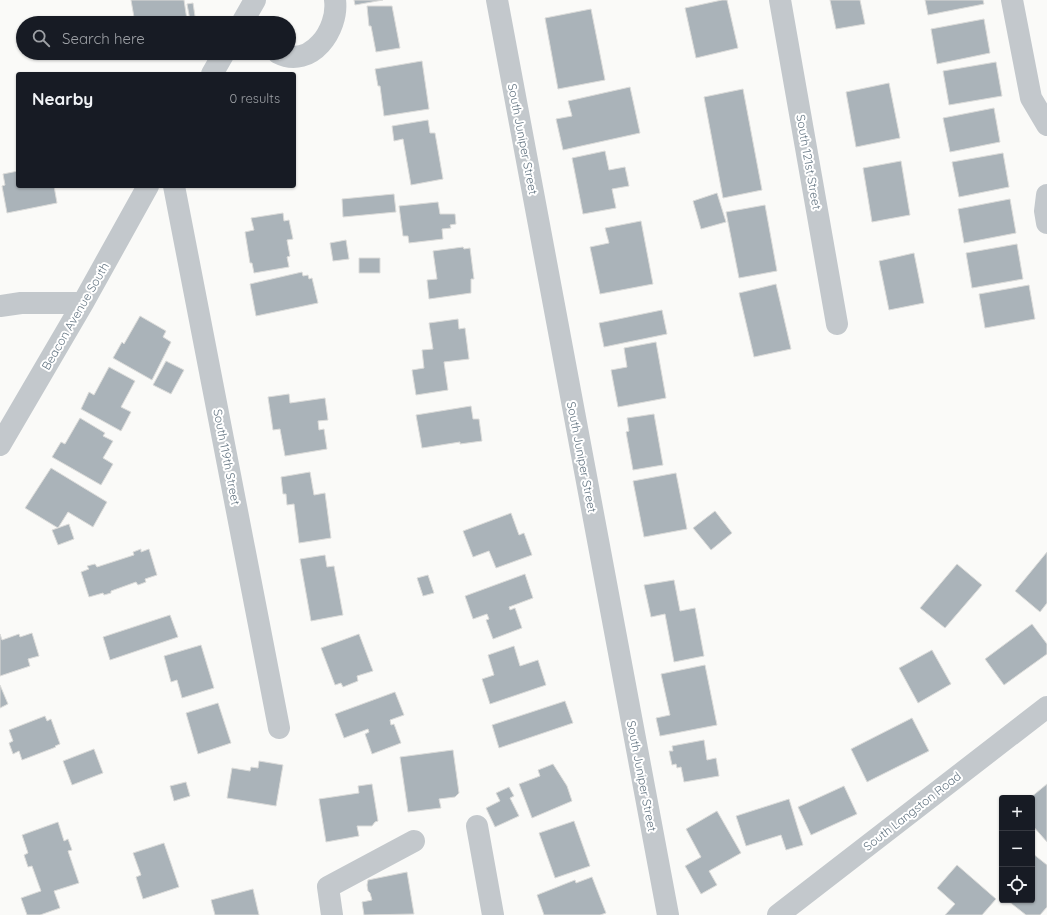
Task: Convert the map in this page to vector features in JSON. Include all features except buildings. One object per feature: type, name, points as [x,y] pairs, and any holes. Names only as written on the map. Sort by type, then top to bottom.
[{"type":"street","points":[[246,16],[255,0]]},
{"type":"street","points":[[296,57],[308,54],[323,42],[332,29],[335,0]]},
{"type":"street","name":"South Juniper Street","points":[[497,0],[668,915]]},
{"type":"street","name":"South 121st Street","points":[[780,0],[837,324]]},
{"type":"street","points":[[1012,0],[1031,98],[1047,125]]},
{"type":"street","points":[[213,72],[220,60]]},
{"type":"street","name":"Beacon Avenue South","points":[[0,445],[83,303],[147,188]]},
{"type":"street","name":"South 119th Street","points":[[174,188],[279,728]]},
{"type":"street","points":[[1047,194],[1045,211],[1047,223]]},
{"type":"street","points":[[0,306],[21,303],[83,303]]},
{"type":"street","name":"South Langston Road","points":[[778,915],[1047,707]]},
{"type":"street","points":[[477,826],[493,915]]},
{"type":"street","points":[[332,915],[328,887],[414,841]]}]
